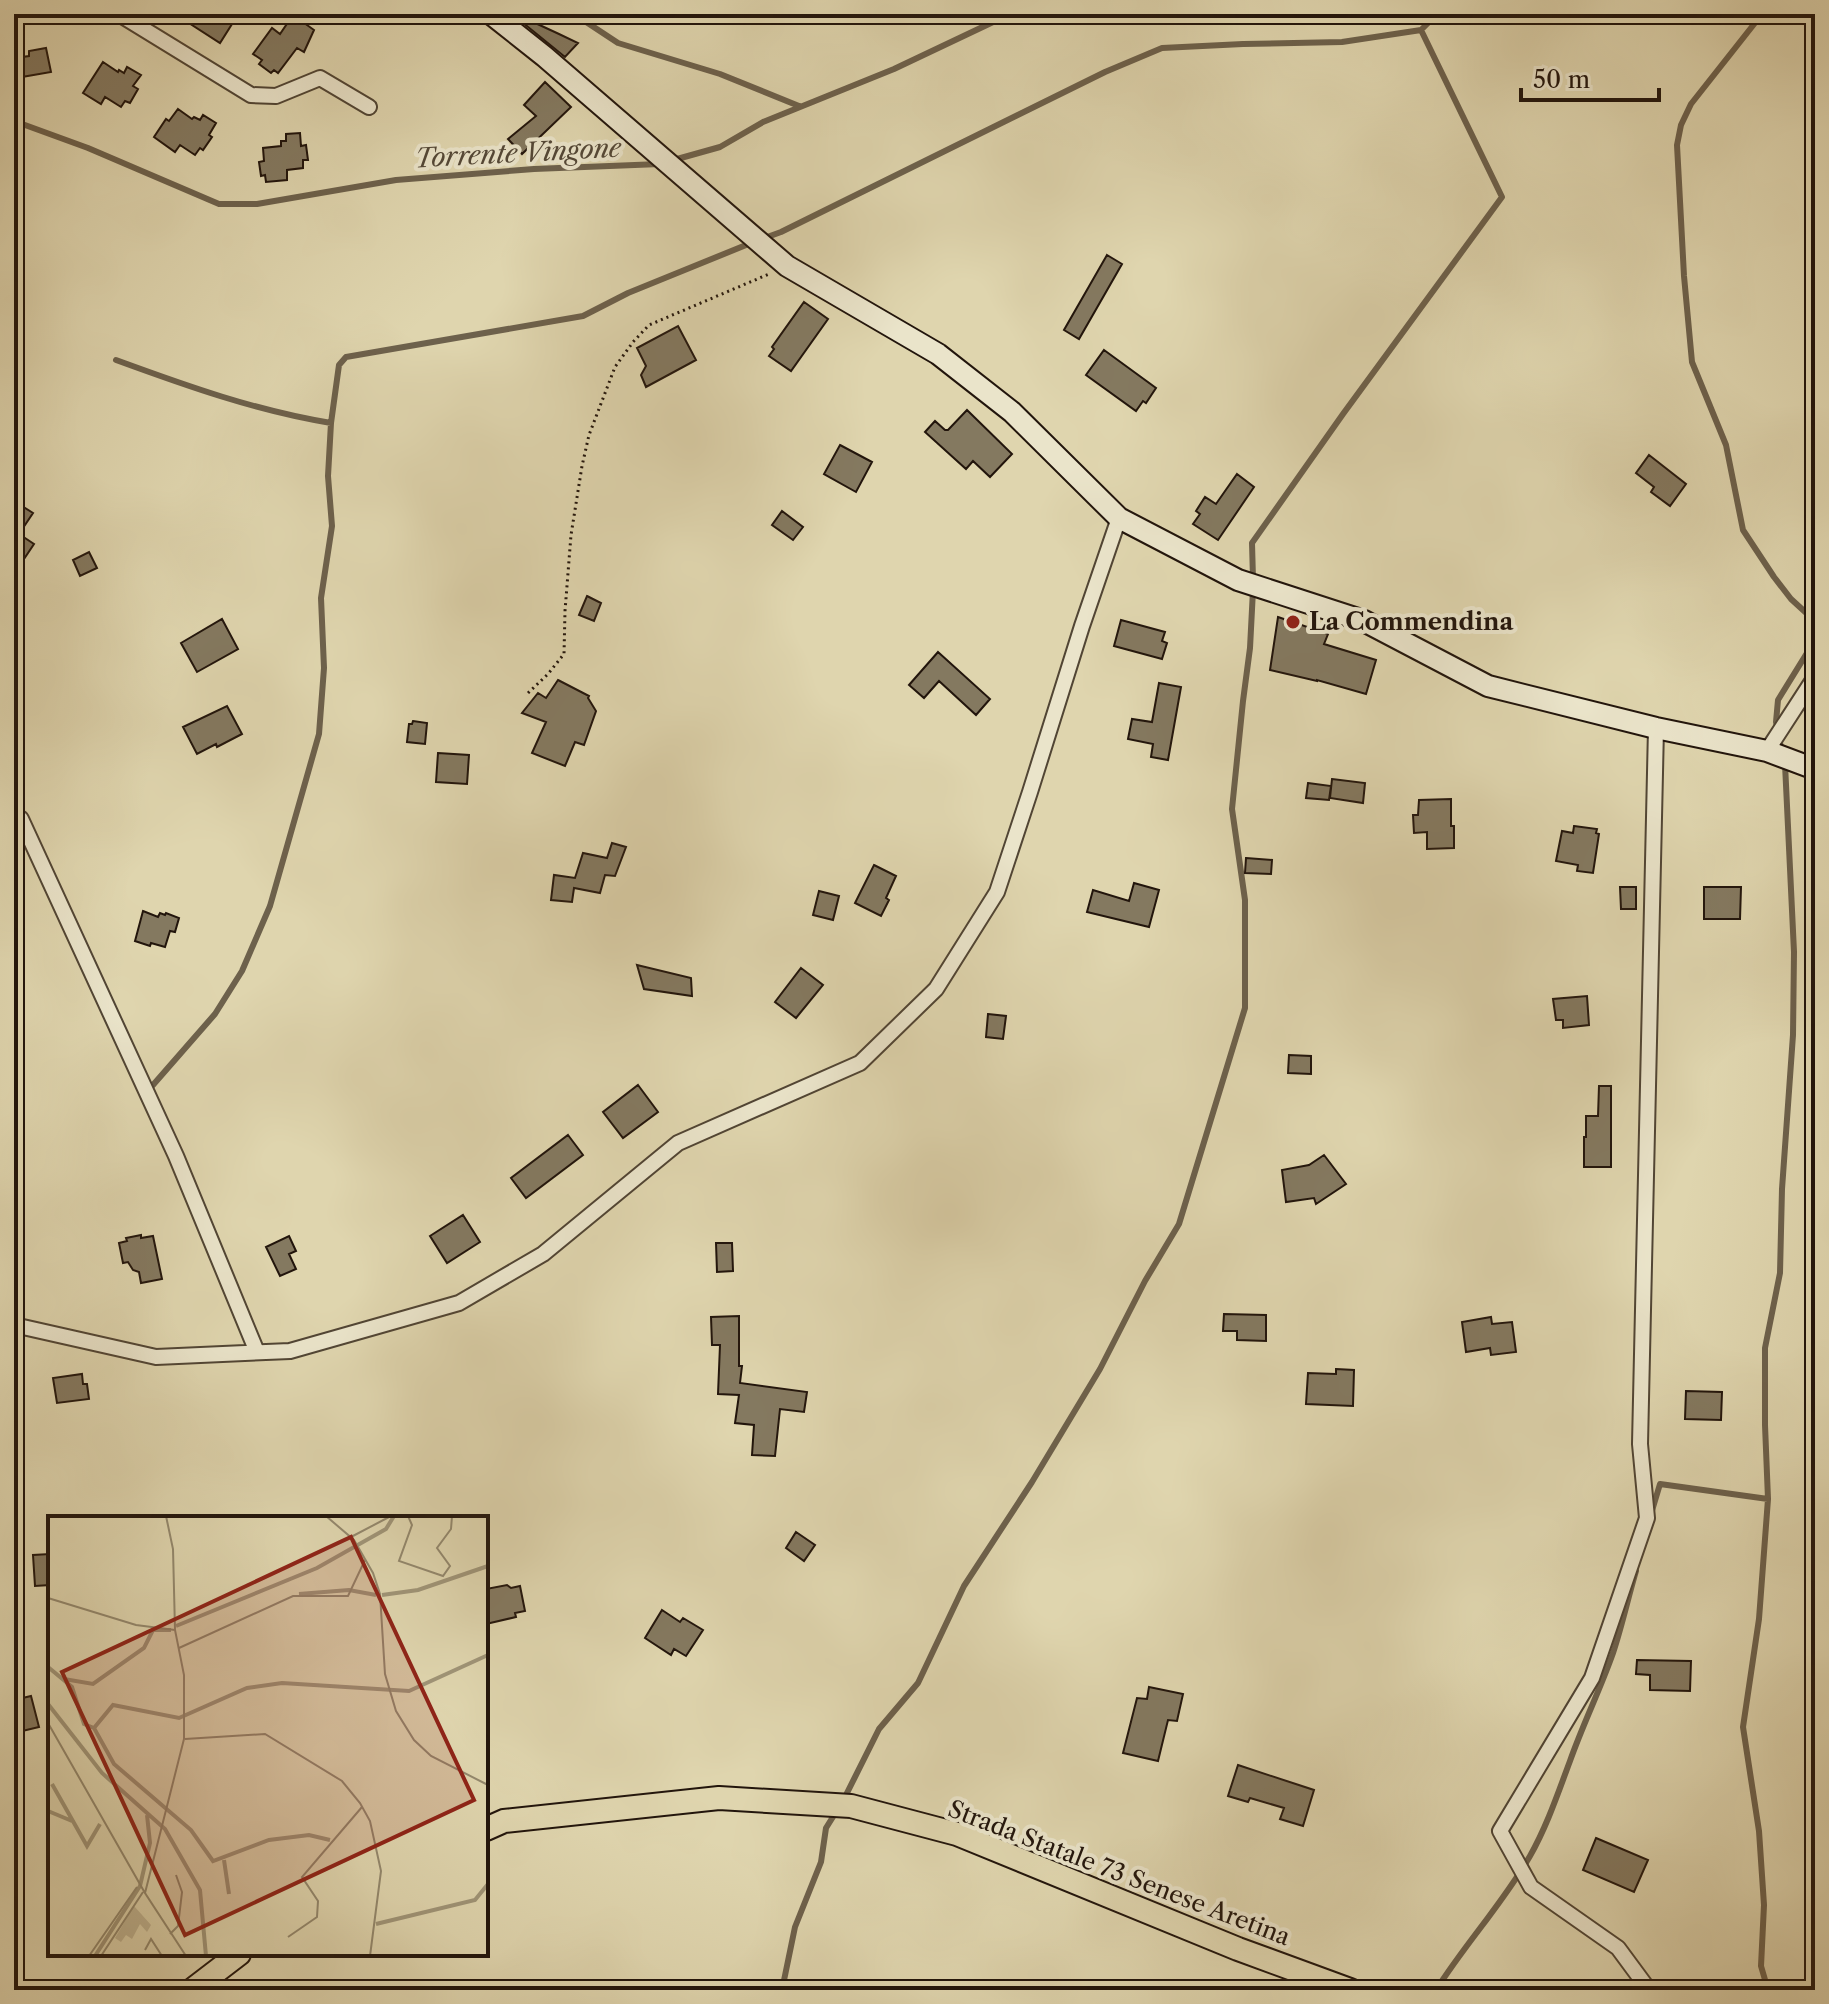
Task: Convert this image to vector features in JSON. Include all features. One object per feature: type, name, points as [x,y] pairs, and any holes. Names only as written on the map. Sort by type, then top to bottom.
[{"type":"main road","name":"Strada Statale 73 Senese Aretina","points":[[488,1828],[504,1821],[719,1798],[851,1806],[957,1834],[1238,1949],[1350,1990]]},
{"type":"main road","points":[[192,1990],[236,1956]]},
{"type":"street","points":[[119,14],[251,95],[276,96],[320,78],[369,107]]},
{"type":"street","points":[[491,14],[787,266],[938,354],[1012,412],[1119,518],[1238,580],[1364,621],[1488,686],[1656,728],[1767,751],[1815,769]]},
{"type":"street","points":[[14,1325],[156,1357],[290,1351],[459,1303],[543,1254],[678,1143],[860,1063],[936,989],[997,892],[1119,518]]},
{"type":"street","points":[[1767,751],[1815,677]]},
{"type":"street","points":[[1649,1990],[1618,1948],[1531,1887],[1500,1831],[1592,1678],[1647,1518],[1640,1444],[1656,728]]},
{"type":"street","points":[[14,820],[21,819],[76,936],[176,1156],[257,1352]]},
{"type":"path","points":[[528,693],[564,654],[571,535],[582,466],[599,403],[615,367],[649,325],[787,266]]},
{"type":"building","points":[[175,14],[216,14],[232,24],[220,43]]},
{"type":"building","points":[[293,15],[314,30],[304,52],[297,48],[278,73],[274,70],[271,73],[259,64],[262,60],[253,54],[272,28],[280,34]]},
{"type":"building","points":[[518,15],[578,43],[565,57],[517,18]]},
{"type":"building","points":[[46,48],[51,72],[16,78],[14,58],[29,56],[29,51]]},
{"type":"building","points":[[103,62],[118,72],[124,73],[127,67],[141,75],[133,86],[138,89],[130,103],[125,101],[121,107],[105,97],[101,104],[83,93]]},
{"type":"building","points":[[545,82],[571,107],[522,154],[508,139],[536,116],[524,105]]},
{"type":"building","points":[[178,109],[192,119],[200,120],[203,115],[216,123],[209,135],[212,137],[195,155],[180,145],[175,152],[154,137],[166,119],[169,121]]},
{"type":"building","points":[[300,133],[301,146],[306,145],[308,160],[303,160],[303,168],[287,170],[287,180],[266,182],[265,175],[261,176],[259,162],[264,161],[263,148],[281,146],[281,141],[286,141],[286,134]]},
{"type":"building","points":[[1107,255],[1122,264],[1079,339],[1064,330]]},
{"type":"building","points":[[804,302],[828,319],[791,371],[769,356]]},
{"type":"building","points":[[678,326],[696,360],[646,387],[641,375],[646,366],[637,348]]},
{"type":"building","points":[[1104,350],[1156,388],[1136,411],[1086,375]]},
{"type":"building","points":[[967,410],[1012,454],[990,477],[973,461],[966,469],[925,432],[935,421],[948,430]]},
{"type":"building","points":[[840,445],[872,462],[856,492],[824,474]]},
{"type":"building","points":[[1649,455],[1686,484],[1670,506],[1651,492],[1654,487],[1636,473]]},
{"type":"building","points":[[1237,474],[1254,487],[1218,540],[1193,524],[1200,514],[1196,511],[1205,497],[1216,504]]},
{"type":"building","points":[[14,501],[33,513],[19,534],[34,544],[14,574]]},
{"type":"building","points":[[782,511],[803,527],[793,540],[772,525]]},
{"type":"building","points":[[89,552],[97,568],[80,576],[73,560]]},
{"type":"building","points":[[587,596],[601,603],[594,621],[579,615]]},
{"type":"building","points":[[1278,617],[1328,634],[1324,644],[1376,660],[1366,694],[1270,670]]},
{"type":"building","points":[[222,619],[238,649],[197,672],[181,643]]},
{"type":"building","points":[[1121,620],[1165,632],[1162,641],[1167,643],[1162,659],[1114,646]]},
{"type":"building","points":[[938,652],[990,699],[976,715],[939,681],[924,698],[909,685]]},
{"type":"building","points":[[558,680],[589,696],[596,711],[584,745],[575,742],[565,766],[532,753],[546,722],[522,713],[538,693],[546,698]]},
{"type":"building","points":[[1159,683],[1181,687],[1168,760],[1151,757],[1153,744],[1128,739],[1132,719],[1152,722]]},
{"type":"building","points":[[227,706],[242,734],[197,754],[183,727]]},
{"type":"building","points":[[413,721],[427,723],[425,744],[407,742],[409,724]]},
{"type":"building","points":[[438,753],[469,755],[467,784],[436,782]]},
{"type":"building","points":[[1332,779],[1365,783],[1363,803],[1330,798]]},
{"type":"building","points":[[1308,783],[1331,786],[1329,800],[1306,798]]},
{"type":"building","points":[[1451,799],[1454,848],[1427,849],[1427,832],[1414,833],[1413,815],[1418,815],[1419,800]]},
{"type":"building","points":[[1574,826],[1597,829],[1596,833],[1599,834],[1593,873],[1577,871],[1578,865],[1556,861],[1562,831],[1573,833]]},
{"type":"building","points":[[612,843],[626,847],[615,876],[605,875],[600,893],[574,888],[572,902],[551,900],[554,875],[575,878],[583,853],[607,858]]},
{"type":"building","points":[[1246,858],[1272,860],[1271,874],[1245,873]]},
{"type":"building","points":[[874,865],[896,876],[881,916],[855,903]]},
{"type":"building","points":[[1134,883],[1159,890],[1149,927],[1087,912],[1093,890],[1129,901]]},
{"type":"building","points":[[1620,887],[1636,887],[1636,909],[1621,909]]},
{"type":"building","points":[[1704,887],[1741,887],[1740,919],[1704,919]]},
{"type":"building","points":[[819,891],[839,896],[833,920],[813,915]]},
{"type":"building","points":[[143,911],[158,917],[160,913],[166,913],[179,918],[175,932],[170,931],[165,947],[135,941]]},
{"type":"building","points":[[637,965],[691,978],[692,996],[644,989]]},
{"type":"building","points":[[801,968],[823,985],[796,1018],[775,1002]]},
{"type":"building","points":[[1587,996],[1589,1025],[1563,1028],[1563,1020],[1556,1020],[1553,999]]},
{"type":"building","points":[[988,1014],[1006,1016],[1003,1039],[986,1037]]},
{"type":"building","points":[[1289,1055],[1311,1056],[1311,1074],[1288,1073]]},
{"type":"building","points":[[638,1085],[658,1112],[623,1138],[603,1112]]},
{"type":"building","points":[[1599,1086],[1611,1086],[1611,1167],[1584,1167],[1586,1116],[1598,1116]]},
{"type":"building","points":[[568,1135],[583,1155],[526,1198],[511,1178]]},
{"type":"building","points":[[1324,1155],[1346,1184],[1316,1204],[1314,1198],[1286,1202],[1282,1170],[1309,1165]]},
{"type":"building","points":[[463,1215],[480,1242],[447,1263],[430,1236]]},
{"type":"building","points":[[141,1235],[141,1238],[153,1236],[162,1279],[141,1283],[139,1272],[133,1270],[128,1262],[123,1263],[119,1243]]},
{"type":"building","points":[[289,1236],[296,1251],[289,1254],[296,1269],[280,1276],[266,1247]]},
{"type":"building","points":[[716,1243],[732,1243],[733,1271],[717,1272]]},
{"type":"building","points":[[1224,1314],[1266,1315],[1266,1341],[1237,1340],[1237,1331],[1223,1331]]},
{"type":"building","points":[[739,1316],[740,1383],[807,1392],[804,1412],[780,1409],[775,1456],[752,1455],[754,1425],[735,1423],[739,1395],[718,1394],[720,1345],[712,1345],[711,1317]]},
{"type":"building","points":[[1491,1317],[1492,1324],[1512,1322],[1516,1352],[1491,1355],[1490,1348],[1466,1352],[1462,1322]]},
{"type":"building","points":[[1336,1369],[1354,1370],[1353,1406],[1306,1404],[1308,1373],[1336,1374]]},
{"type":"building","points":[[82,1374],[89,1399],[57,1403],[53,1378]]},
{"type":"building","points":[[1686,1391],[1722,1392],[1721,1420],[1685,1419]]},
{"type":"building","points":[[796,1532],[815,1545],[804,1561],[786,1548]]},
{"type":"building","points":[[48,1554],[48,1585],[35,1586],[33,1555]]},
{"type":"building","points":[[520,1586],[525,1611],[515,1613],[516,1617],[488,1624],[488,1589]]},
{"type":"building","points":[[662,1610],[680,1622],[683,1618],[703,1630],[686,1656],[674,1649],[671,1655],[645,1638]]},
{"type":"building","points":[[1637,1660],[1691,1661],[1690,1691],[1650,1690],[1650,1675],[1636,1674]]},
{"type":"building","points":[[1149,1687],[1183,1694],[1177,1721],[1168,1720],[1158,1761],[1123,1753],[1137,1698],[1147,1699]]},
{"type":"building","points":[[31,1696],[39,1727],[14,1733],[14,1700]]},
{"type":"building","points":[[1238,1765],[1314,1790],[1303,1826],[1280,1819],[1284,1808],[1250,1798],[1248,1802],[1228,1796]]},
{"type":"building","points":[[1596,1838],[1648,1860],[1634,1892],[1583,1870]]},
{"type":"waterway","points":[[574,14],[618,43],[720,74],[799,106]]},
{"type":"waterway","name":"Torrente Vingone","points":[[670,161],[720,147],[763,122],[894,69],[1010,14]]},
{"type":"waterway","points":[[762,239],[1105,72],[1162,48],[1342,42],[1421,30],[1437,14]]},
{"type":"waterway","points":[[1671,14],[1722,14]]},
{"type":"waterway","points":[[1762,14],[1691,104],[1681,125],[1677,145],[1684,276],[1692,362],[1726,445],[1743,530],[1791,599],[1815,621]]},
{"type":"waterway","points":[[1253,579],[1252,543],[1502,197],[1421,30]]},
{"type":"waterway","name":"Torrente Vingone","points":[[14,121],[88,148],[219,204],[257,204],[396,180],[534,169],[660,164]]},
{"type":"waterway","points":[[153,1085],[215,1014],[242,971],[270,906],[319,734],[324,668],[321,598],[332,526],[328,476],[339,365],[346,357],[583,316],[628,293],[751,243]]},
{"type":"waterway","points":[[116,360],[249,405],[331,423]]},
{"type":"waterway","points":[[844,1799],[879,1729],[918,1683],[964,1586],[1100,1369],[1145,1281],[1179,1224],[1245,1008],[1245,900],[1232,809],[1250,648],[1253,590]]},
{"type":"waterway","points":[[1782,753],[1776,722],[1778,700],[1815,640]]},
{"type":"waterway","points":[[1768,1990],[1761,1966],[1764,1905],[1759,1831],[1743,1727],[1759,1619],[1768,1499],[1765,1348],[1780,1273],[1782,1189],[1793,1035],[1794,952],[1785,764]]},
{"type":"waterway","points":[[1651,1514],[1660,1484],[1768,1499]]},
{"type":"waterway","points":[[1436,1990],[1508,1890],[1542,1833],[1613,1653],[1636,1571]]},
{"type":"waterway","points":[[782,1990],[795,1927],[821,1862],[826,1828],[836,1812]]},
{"type":"place","name":"La Commendina","points":[[1293,622]]}]
